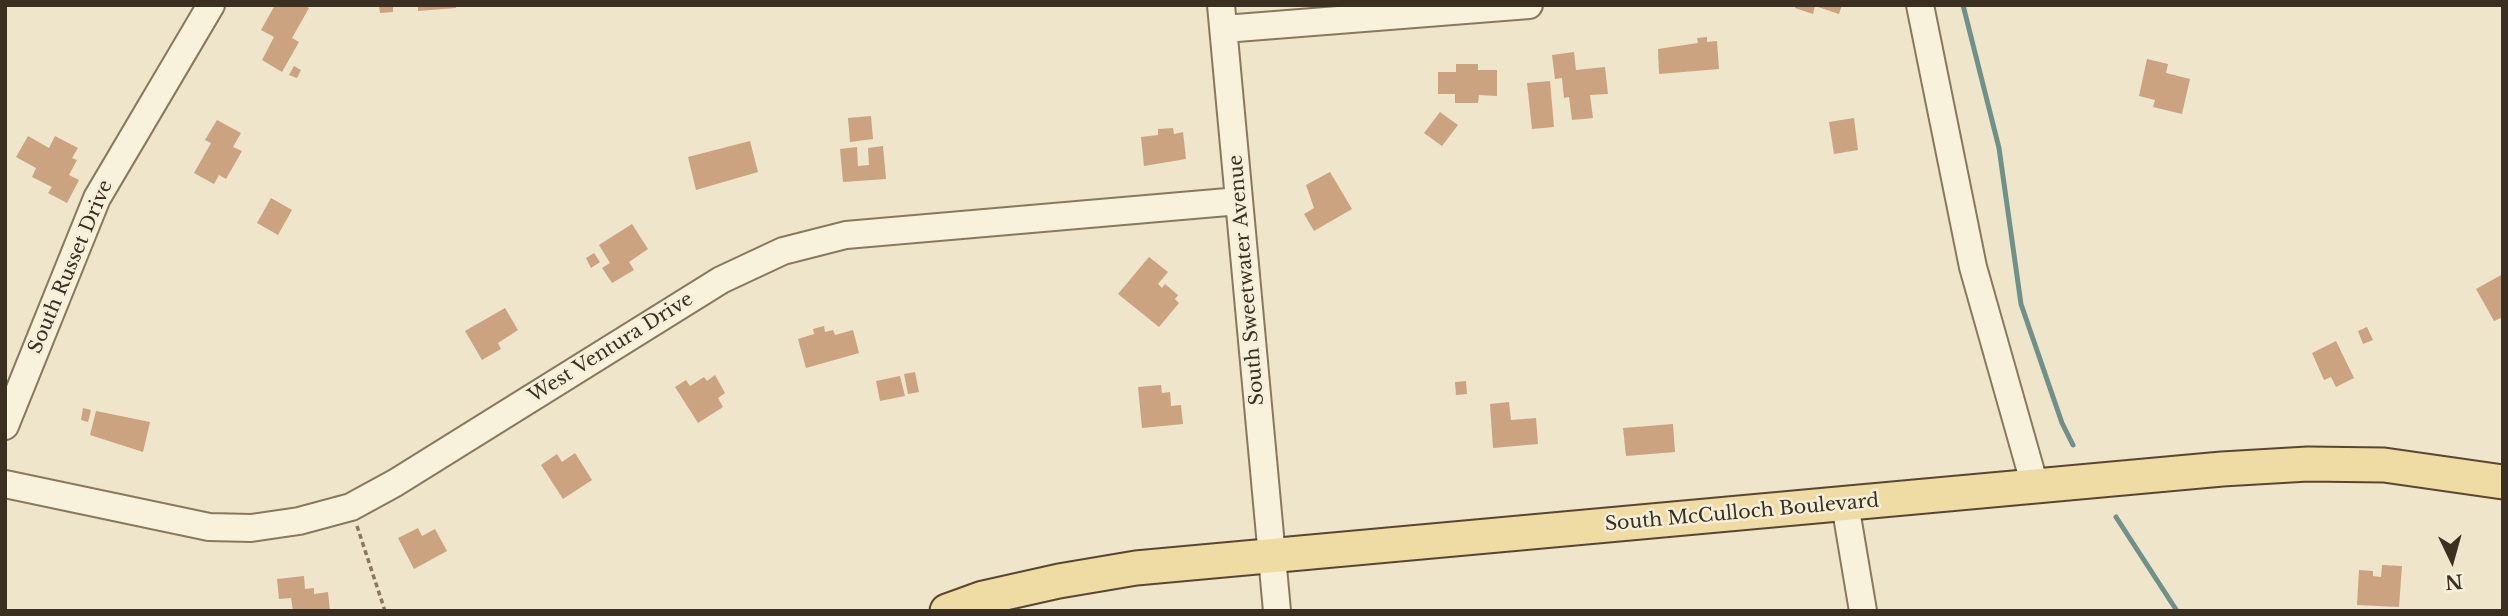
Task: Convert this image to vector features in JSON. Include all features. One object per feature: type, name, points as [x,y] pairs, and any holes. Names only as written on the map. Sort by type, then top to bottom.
[{"type":"main road","name":"South McCulloch Boulevard","points":[[947,611],[983,598],[1059,580],[1136,568],[2035,486],[2308,464],[2384,465],[2503,482]]},
{"type":"street","name":"South Russet Drive","points":[[5,426],[97,198],[211,5]]},
{"type":"street","points":[[1222,17],[1529,5]]},
{"type":"street","points":[[1920,5],[1973,267],[2035,486]]},
{"type":"street","name":"South Sweetwater Avenue","points":[[1222,17],[1277,611]]},
{"type":"street","name":"West Ventura Drive","points":[[5,484],[209,527],[275,525],[351,507],[396,483],[721,280],[783,251],[846,235],[1240,201]]},
{"type":"street","points":[[1845,504],[1863,611]]},
{"type":"path","points":[[351,507],[385,611]]},
{"type":"building","points":[[275,5],[303,5],[309,8],[292,38],[299,42],[282,72],[262,60],[274,37],[261,30]]},
{"type":"building","points":[[379,5],[393,5],[393,12],[380,13]]},
{"type":"building","points":[[418,5],[456,5],[456,8],[418,11]]},
{"type":"building","points":[[1796,5],[1842,5],[1839,14],[1815,6],[1813,14],[1795,8]]},
{"type":"building","points":[[1707,37],[1707,42],[1717,41],[1719,69],[1659,74],[1658,49],[1698,43],[1697,38]]},
{"type":"building","points":[[1574,52],[1576,70],[1605,67],[1608,94],[1590,95],[1593,118],[1572,120],[1569,97],[1564,98],[1562,78],[1555,79],[1552,55]]},
{"type":"building","points":[[2147,59],[2168,64],[2166,73],[2190,79],[2182,114],[2153,107],[2155,100],[2139,96]]},
{"type":"building","points":[[1456,64],[1478,64],[1478,70],[1497,70],[1497,96],[1479,95],[1478,103],[1455,103],[1455,94],[1438,94],[1438,72],[1456,72]]},
{"type":"building","points":[[294,66],[301,70],[297,78],[289,75]]},
{"type":"building","points":[[1550,81],[1554,127],[1532,129],[1527,83]]},
{"type":"building","points":[[1440,112],[1458,125],[1442,146],[1424,133]]},
{"type":"building","points":[[871,116],[873,139],[850,142],[848,118]]},
{"type":"building","points":[[1854,118],[1858,150],[1834,154],[1829,122]]},
{"type":"building","points":[[217,120],[241,133],[233,147],[242,151],[226,179],[219,175],[214,184],[194,173],[211,143],[205,140]]},
{"type":"building","points":[[1173,128],[1174,134],[1183,132],[1186,159],[1144,166],[1141,137],[1158,135],[1158,129]]},
{"type":"building","points":[[28,136],[49,148],[55,136],[78,148],[72,158],[77,160],[69,175],[79,180],[67,203],[48,193],[52,187],[32,177],[36,168],[16,157]]},
{"type":"building","points":[[750,141],[758,172],[696,190],[688,157]]},
{"type":"building","points":[[883,146],[886,179],[843,182],[840,149],[857,147],[858,166],[869,165],[868,148]]},
{"type":"building","points":[[1330,172],[1352,209],[1314,231],[1304,214],[1314,208],[1306,185]]},
{"type":"building","points":[[271,198],[292,210],[278,235],[257,223]]},
{"type":"building","points":[[632,224],[648,249],[629,262],[634,270],[612,283],[602,268],[610,263],[599,245]]},
{"type":"building","points":[[594,253],[600,262],[591,268],[586,258]]},
{"type":"building","points":[[1149,257],[1168,272],[1158,284],[1162,288],[1165,284],[1178,295],[1175,299],[1179,303],[1159,327],[1118,294]]},
{"type":"building","points":[[2503,274],[2503,317],[2494,321],[2476,289]]},
{"type":"building","points":[[505,308],[518,330],[498,343],[501,349],[482,360],[465,331]]},
{"type":"building","points":[[824,326],[825,332],[833,330],[835,335],[853,330],[859,353],[806,368],[798,339],[814,334],[813,329]]},
{"type":"building","points":[[2367,327],[2373,340],[2363,344],[2358,331]]},
{"type":"building","points":[[2336,341],[2354,378],[2336,387],[2331,377],[2324,380],[2312,353]]},
{"type":"building","points":[[915,372],[919,392],[908,394],[904,374]]},
{"type":"building","points":[[715,375],[725,393],[718,398],[723,407],[698,423],[675,387],[686,380],[690,386],[704,377],[707,381]]},
{"type":"building","points":[[900,376],[905,396],[880,401],[876,381]]},
{"type":"building","points":[[1466,381],[1467,394],[1456,395],[1455,382]]},
{"type":"building","points":[[1161,385],[1162,393],[1170,392],[1171,406],[1181,405],[1183,424],[1142,428],[1138,387]]},
{"type":"building","points":[[1509,402],[1511,420],[1536,418],[1538,444],[1493,448],[1490,404]]},
{"type":"building","points":[[83,408],[91,410],[88,422],[81,420]]},
{"type":"building","points":[[96,411],[150,422],[143,452],[90,435]]},
{"type":"building","points":[[1673,424],[1675,452],[1626,456],[1623,428]]},
{"type":"building","points":[[575,453],[592,480],[563,499],[541,465],[557,454],[562,462]]},
{"type":"building","points":[[418,528],[422,536],[435,529],[447,551],[414,569],[398,538]]},
{"type":"building","points":[[2382,565],[2402,566],[2399,607],[2357,605],[2359,570],[2373,571],[2373,576],[2381,577]]},
{"type":"building","points":[[304,576],[305,589],[314,588],[314,594],[328,592],[330,611],[293,611],[291,598],[279,599],[277,579]]},
{"type":"waterway","points":[[1963,5],[1999,148],[2021,304],[2062,423],[2073,445]]},
{"type":"waterway","points":[[2116,517],[2177,611]]}]
